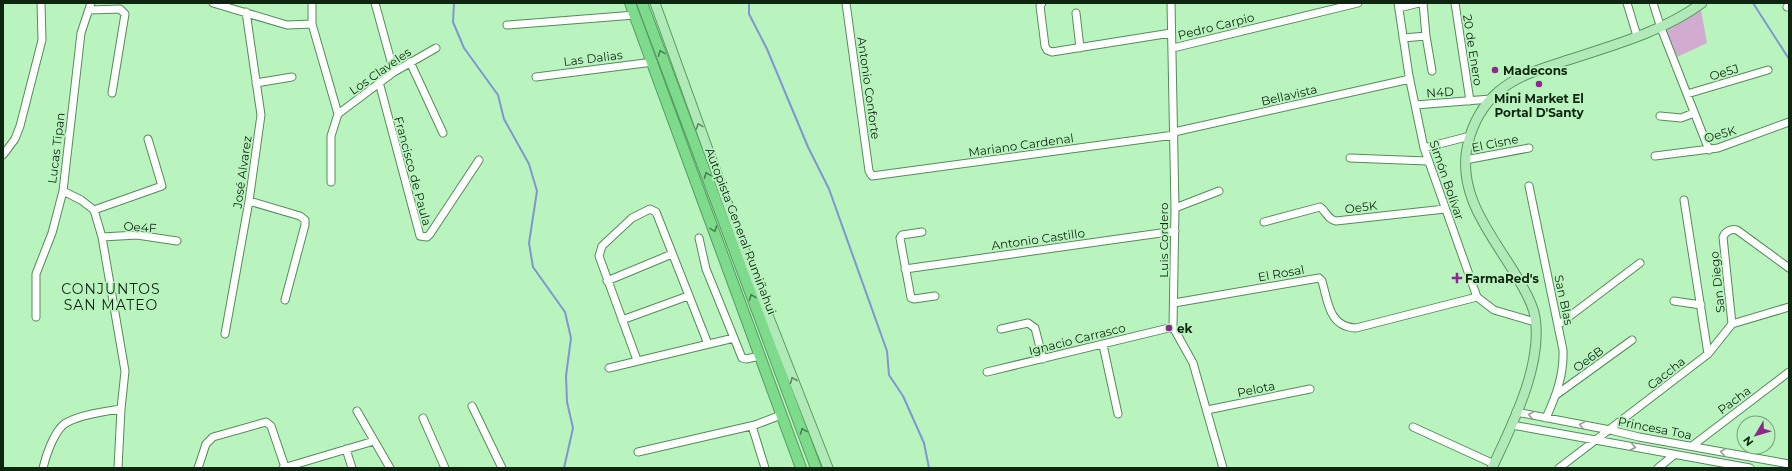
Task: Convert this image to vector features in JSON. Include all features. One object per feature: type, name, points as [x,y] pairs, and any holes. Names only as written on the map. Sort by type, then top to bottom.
[{"type":"highway","name":"Autopista General Rumiñahui","points":[[630,3],[653,62],[801,468]]},
{"type":"highway","name":"Autopista General Rumiñahui","points":[[642,3],[816,468]]},
{"type":"main road","points":[[655,3],[766,310],[828,468]]},
{"type":"main road","points":[[1493,466],[1512,425],[1532,369],[1536,346],[1535,322],[1527,295],[1474,206],[1466,180],[1465,160],[1470,136],[1481,111],[1504,87],[1521,77],[1661,28],[1702,3]]},
{"type":"street","points":[[3,155],[18,133],[31,83],[42,40],[42,3]]},
{"type":"street","points":[[213,3],[287,25],[312,24]]},
{"type":"street","points":[[312,3],[312,24],[338,114],[331,136],[331,182]]},
{"type":"street","points":[[375,3],[394,72]]},
{"type":"street","name":"Antonio Conforte","points":[[846,3],[869,172],[872,176]]},
{"type":"street","name":"Luis Cordero","points":[[1171,3],[1175,208],[1174,303],[1172,327]]},
{"type":"street","name":"Pedro Carpio","points":[[1172,48],[1358,3]]},
{"type":"street","points":[[1398,6],[1419,3]]},
{"type":"street","points":[[1423,3],[1426,36],[1432,71]]},
{"type":"street","name":"20 de Enero","points":[[1455,3],[1470,101]]},
{"type":"street","points":[[1627,3],[1637,36]]},
{"type":"street","points":[[1653,3],[1661,28],[1709,150]]},
{"type":"street","name":"Pedro Carpio","points":[[1041,5],[1045,46],[1047,50],[1052,52],[1171,33]]},
{"type":"street","name":"Simón Bolívar","points":[[1398,6],[1410,79],[1424,148],[1477,297]]},
{"type":"street","points":[[90,7],[120,9],[125,14],[112,94]]},
{"type":"street","name":"Lucas Tipan","points":[[90,7],[81,33],[62,191],[81,200],[94,210]]},
{"type":"street","name":"José Alvarez","points":[[225,334],[250,201],[261,115],[246,12]]},
{"type":"street","points":[[1076,13],[1080,48]]},
{"type":"street","points":[[507,25],[635,15]]},
{"type":"street","points":[[1403,38],[1426,36]]},
{"type":"street","name":"Los Claveles","points":[[338,114],[378,82],[436,48]]},
{"type":"street","points":[[410,62],[443,133]]},
{"type":"street","name":"Las Dalias","points":[[536,77],[653,62]]},
{"type":"street","name":"Oe5J","points":[[1687,94],[1768,70]]},
{"type":"street","points":[[256,83],[292,77]]},
{"type":"street","name":"Bellavista","points":[[1174,133],[1410,79]]},
{"type":"street","name":"Francisco de Paula","points":[[378,82],[420,236],[426,237],[430,234],[479,160]]},
{"type":"street","name":"N4D","points":[[1415,105],[1491,99]]},
{"type":"street","points":[[1660,116],[1681,118],[1694,113]]},
{"type":"street","name":"Oe5K","points":[[1655,156],[1709,150],[1722,147],[1789,122]]},
{"type":"street","name":"Mariano Cardenal","points":[[872,176],[1174,133]]},
{"type":"street","points":[[1424,148],[1470,136]]},
{"type":"street","points":[[118,468],[121,409],[125,371],[102,237],[94,210],[162,186],[148,139]]},
{"type":"street","name":"El Cisne","points":[[1465,160],[1529,148]]},
{"type":"street","points":[[1350,158],[1428,160]]},
{"type":"street","name":"San Blas","points":[[1529,186],[1563,350],[1563,362],[1556,395],[1546,418]]},
{"type":"street","points":[[36,316],[36,274],[52,233],[62,191]]},
{"type":"street","points":[[1175,208],[1219,191]]},
{"type":"street","points":[[1684,200],[1708,354]]},
{"type":"street","points":[[250,201],[300,216],[305,220],[285,300]]},
{"type":"street","name":"Oe5K","points":[[1264,222],[1320,207],[1324,209],[1333,221],[1445,209]]},
{"type":"street","points":[[637,360],[598,256],[602,246],[632,218],[650,209],[656,212],[708,344]]},
{"type":"street","name":"San Diego","points":[[1732,324],[1723,237],[1726,233],[1731,230],[1737,230],[1789,268]]},
{"type":"street","points":[[922,232],[902,235],[900,238],[905,269],[911,298],[914,299],[935,296]]},
{"type":"street","name":"Antonio Castillo","points":[[905,269],[1174,232]]},
{"type":"street","name":"Oe4F","points":[[102,237],[137,235],[177,241]]},
{"type":"street","points":[[699,238],[706,269],[742,358],[746,359],[760,356]]},
{"type":"street","points":[[607,281],[672,254]]},
{"type":"street","points":[[1558,325],[1640,263]]},
{"type":"street","name":"El Rosal","points":[[1174,303],[1319,278],[1322,281],[1330,311],[1334,319],[1340,325],[1347,328],[1356,328],[1477,297]]},
{"type":"street","points":[[622,320],[688,296]]},
{"type":"street","points":[[1477,297],[1494,310],[1535,322]]},
{"type":"street","points":[[1674,301],[1701,305]]},
{"type":"street","points":[[1732,324],[1789,307]]},
{"type":"street","points":[[1001,330],[1028,323],[1032,325],[1035,328],[1043,359]]},
{"type":"street","name":"Caccha","points":[[1559,468],[1708,354],[1732,324]]},
{"type":"street","points":[[1172,327],[1193,363],[1223,468]]},
{"type":"street","name":"Ignacio Carrasco","points":[[987,372],[1172,327]]},
{"type":"street","points":[[609,368],[637,360],[734,338]]},
{"type":"street","name":"Oe6B","points":[[1556,395],[1632,340]]},
{"type":"street","points":[[1103,345],[1118,414]]},
{"type":"street","name":"Pacha","points":[[1692,446],[1789,372]]},
{"type":"street","name":"Pelota","points":[[1207,410],[1310,389]]},
{"type":"street","points":[[472,406],[502,468]]},
{"type":"street","points":[[43,468],[57,434],[62,426],[69,421],[82,417],[121,409]]},
{"type":"street","points":[[357,411],[390,468]]},
{"type":"street","name":"Princesa Toa","points":[[1516,412],[1639,437],[1789,464]]},
{"type":"street","points":[[638,452],[752,426],[782,415]]},
{"type":"street","points":[[424,418],[445,468]]},
{"type":"street","points":[[198,468],[206,444],[213,437],[266,422],[271,426],[284,468],[374,441]]},
{"type":"street","name":"Princesa Toa","points":[[1512,425],[1750,468]]},
{"type":"street","points":[[752,426],[765,468]]},
{"type":"street","points":[[1413,427],[1493,466]]},
{"type":"street","points":[[346,449],[352,468]]},
{"type":"street","points":[[1658,468],[1674,455]]},
{"type":"street","points":[[825,459],[832,468]]},
{"type":"shaded area","points":[[1701,10],[1707,43],[1677,57],[1665,29]]},
{"type":"waterway","points":[[454,3],[453,22],[464,48],[498,95],[504,119],[529,164],[537,191],[529,243],[533,267],[565,312],[571,338],[566,376],[567,402],[573,428],[564,468]]},
{"type":"waterway","points":[[749,3],[749,14],[767,49],[808,147],[829,189],[887,351],[889,375],[903,396],[924,443],[929,468]]},
{"type":"waterway","points":[[1753,3],[1789,59]]},
{"type":"place","name":"Madecons","points":[[1495,70]]},
{"type":"place","name":"Mini Market El Portal D'Santy","points":[[1539,84]]},
{"type":"place","name":"FarmaRed's","points":[[1457,278]]},
{"type":"place","name":"ek","points":[[1169,328]]},
{"type":"district","name":"CONJUNTOS SAN MATEO","points":[[111,298]]}]
